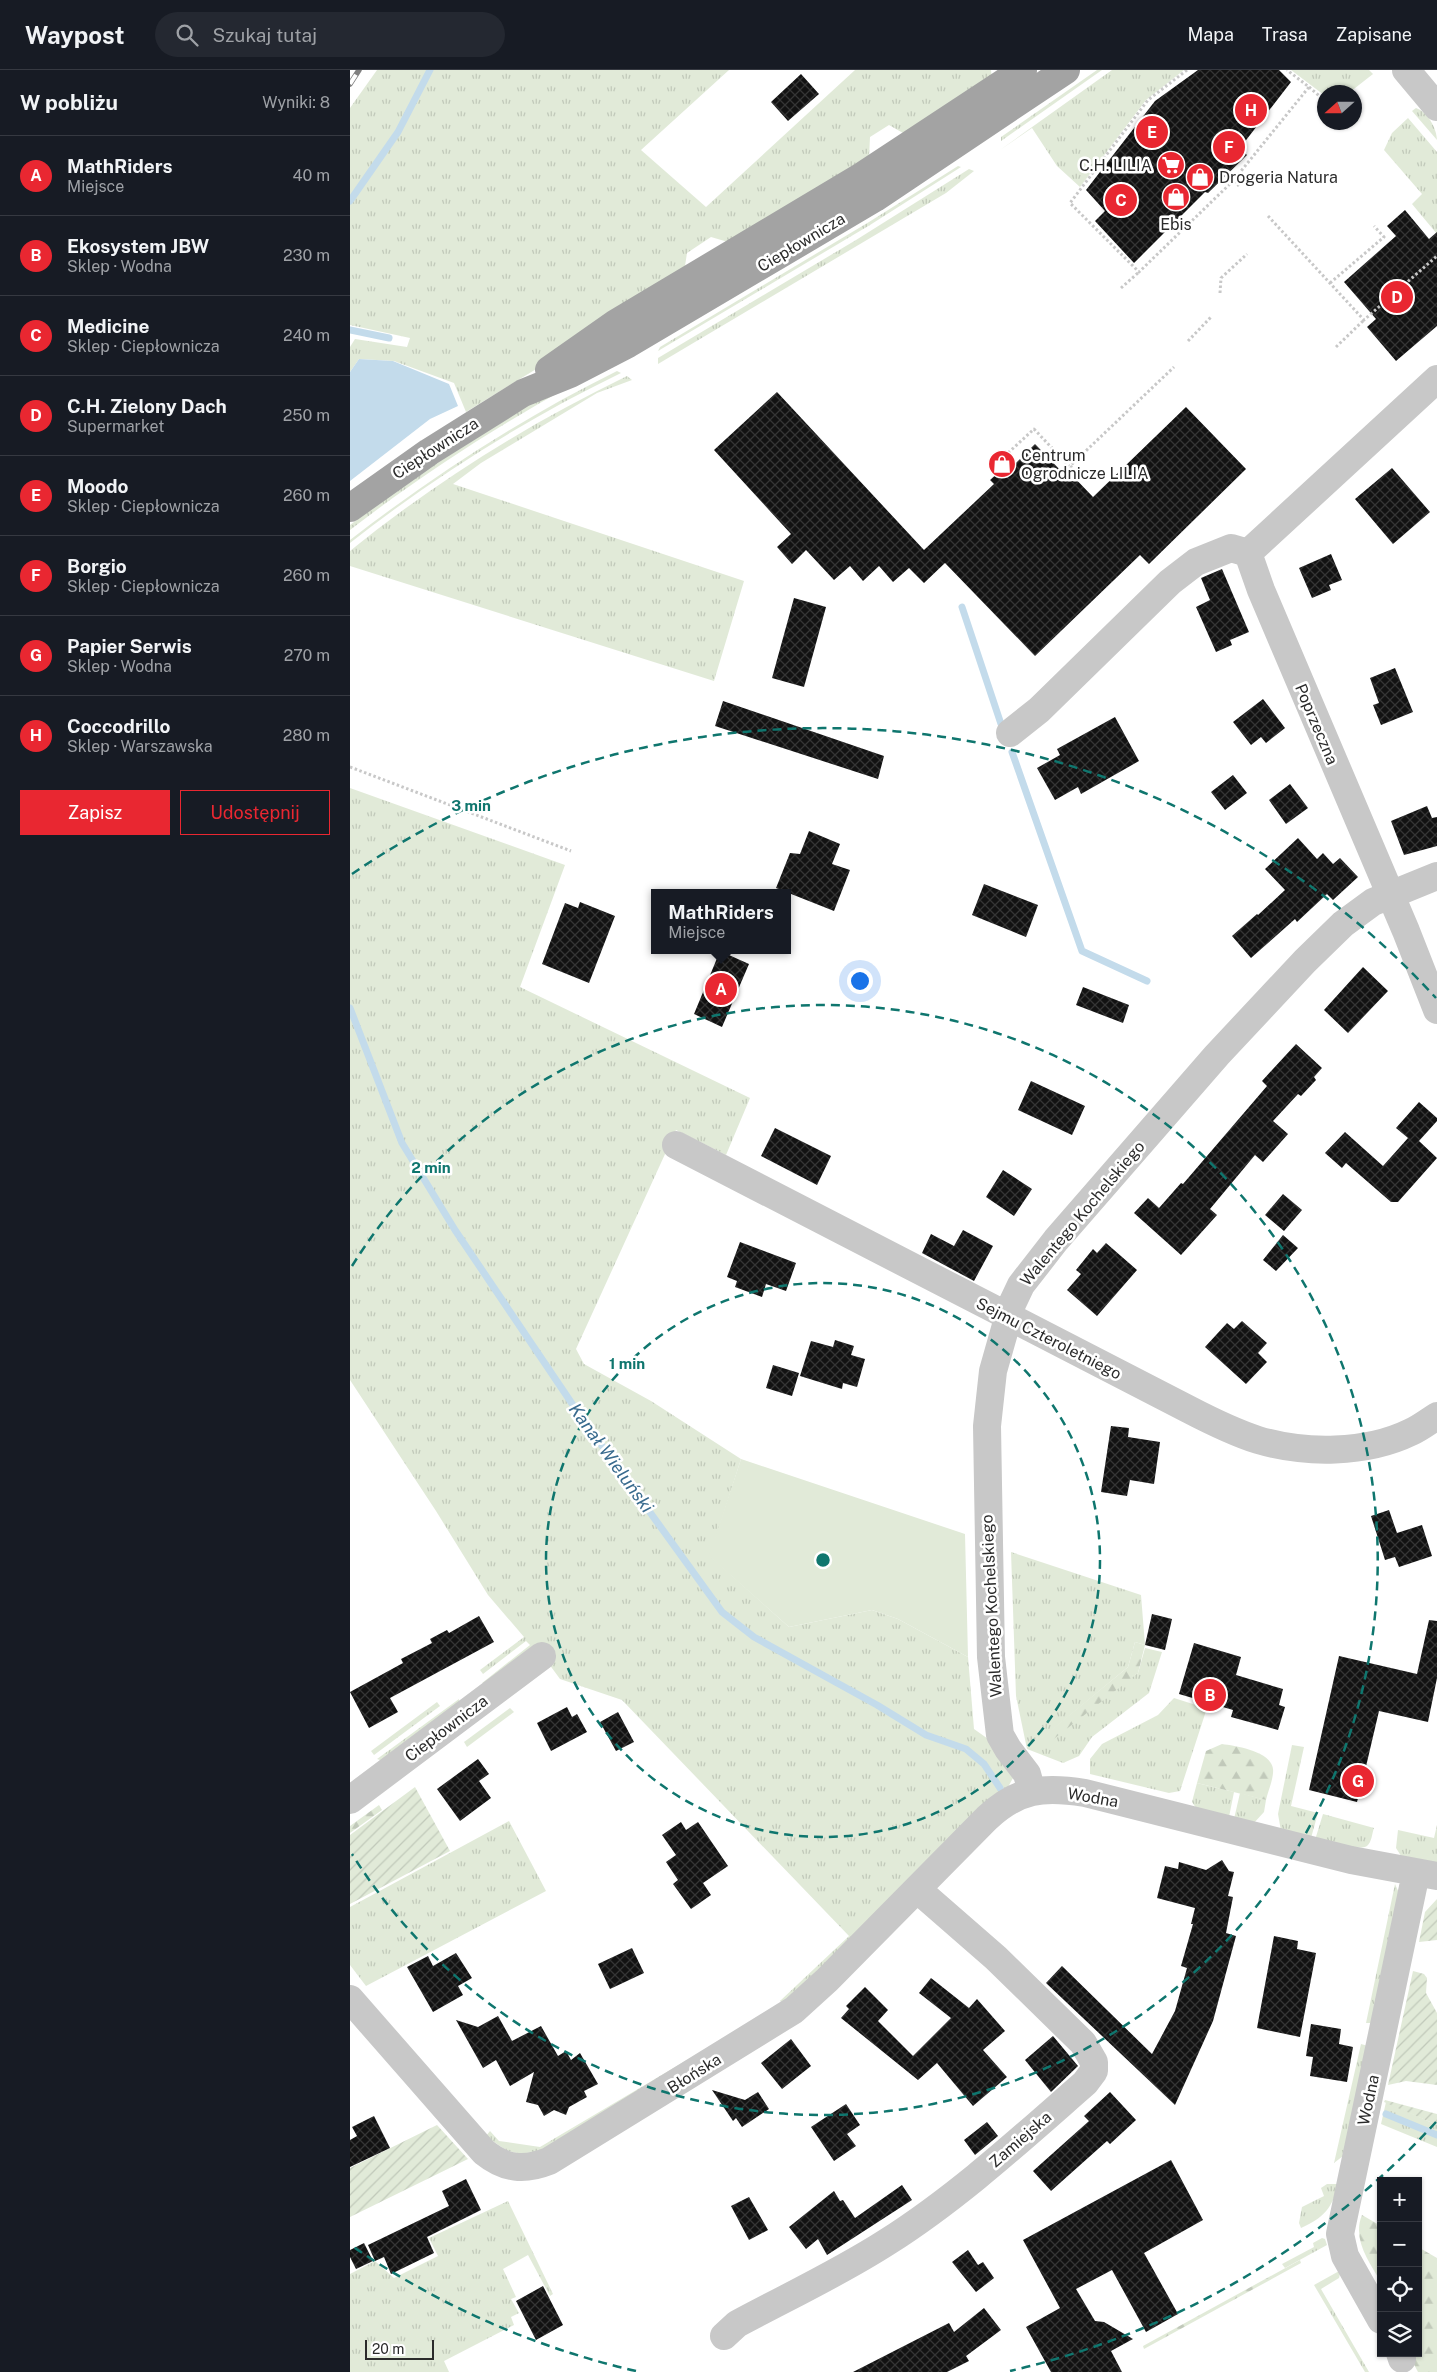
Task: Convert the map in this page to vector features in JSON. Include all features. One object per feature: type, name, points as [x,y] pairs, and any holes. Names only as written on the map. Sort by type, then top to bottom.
[{"type":"main road","name":"Ciepłownicza","points":[[523,393],[544,374],[606,330],[862,176],[1023,70]]},
{"type":"main road","name":"Ciepłownicza","points":[[350,508],[428,452],[523,393],[570,374],[628,344],[807,239],[929,163],[1066,70]]},
{"type":"street","points":[[1406,70],[1437,107]]},
{"type":"street","points":[[1010,733],[1039,710],[1170,582],[1196,562],[1231,548],[1248,552],[1437,379]]},
{"type":"street","name":"Poprzeczna","points":[[1248,552],[1261,590],[1389,894]]},
{"type":"street","name":"Walentego Kochelskiego","points":[[1032,1792],[1027,1774],[1000,1735],[991,1657],[987,1515],[987,1426],[993,1371],[1007,1317],[1021,1285],[1035,1266],[1217,1055],[1343,924],[1360,910],[1389,894],[1437,876]]},
{"type":"street","points":[[1389,894],[1437,1010]]},
{"type":"street","name":"Sejmu Czteroletniego","points":[[676,1145],[1224,1428],[1258,1440],[1306,1448],[1356,1447],[1386,1442],[1412,1432],[1437,1416]]},
{"type":"street","name":"Ciepłownicza","points":[[350,1800],[542,1656]]},
{"type":"street","name":"Wodna","points":[[1032,1792],[1057,1790],[1110,1798],[1351,1860],[1427,1874],[1340,2234],[1345,2256],[1377,2313]]},
{"type":"street","name":"Błońska","points":[[350,1999],[484,2152],[505,2165],[522,2168],[536,2166],[570,2149],[794,2010],[918,1890],[1001,1805],[1020,1794],[1032,1792]]},
{"type":"street","name":"Zamiejska","points":[[724,2336],[737,2324],[835,2272],[900,2233],[1003,2155],[1085,2083],[1094,2071],[1094,2062],[1083,2043],[996,1958],[918,1890]]},
{"type":"path","points":[[1139,272],[1070,203],[1148,100],[1187,70]]},
{"type":"path","points":[[1288,70],[1317,94]]},
{"type":"path","points":[[1121,288],[1233,181],[1309,87]]},
{"type":"path","points":[[1227,174],[1239,186]]},
{"type":"path","points":[[1268,216],[1364,320]]},
{"type":"path","points":[[1330,283],[1384,237],[1374,226]]},
{"type":"path","points":[[1220,293],[1221,278],[1247,254]]},
{"type":"path","points":[[1336,347],[1437,256]]},
{"type":"path","points":[[1188,341],[1212,316]]},
{"type":"path","points":[[1070,466],[1174,367]]},
{"type":"path","points":[[1000,470],[995,465],[1034,429],[1079,475],[1076,479]]},
{"type":"path","points":[[350,767],[377,779],[571,851]]},
{"type":"green space","points":[[377,70],[729,70],[641,150],[706,207],[855,70],[991,70],[992,79],[903,133],[889,125],[870,137],[869,158],[728,242],[711,237],[687,253],[685,266],[551,360],[466,412],[454,383],[394,361],[359,359],[350,372],[350,347],[355,339],[407,347],[410,338],[350,325],[350,108]]},
{"type":"green space","points":[[1097,70],[1102,70],[1001,141],[1001,137]]},
{"type":"green space","points":[[1112,70],[1184,70],[1146,100],[1080,187],[1057,166],[1032,128],[1000,150]]},
{"type":"green space","points":[[1291,70],[1369,70],[1373,74],[1359,85],[1317,85],[1317,90]]},
{"type":"green space","points":[[1416,108],[1431,121],[1437,140],[1412,111]]},
{"type":"green space","points":[[1408,118],[1437,152],[1437,234],[1412,204],[1422,194],[1384,150],[1392,133]]},
{"type":"green space","points":[[958,166],[961,167],[870,225],[658,351],[660,347],[869,222]]},
{"type":"green space","points":[[969,169],[974,171],[946,193],[658,364],[658,358],[856,240]]},
{"type":"green space","points":[[617,371],[621,373],[550,410],[481,451],[414,495],[350,543],[350,540],[446,470],[547,408]]},
{"type":"green space","points":[[627,376],[632,380],[597,393],[481,463],[453,484],[744,581],[714,681],[350,566],[350,551],[415,501],[518,434]]},
{"type":"green space","points":[[570,386],[457,454],[350,530],[350,525],[416,476],[528,405]]},
{"type":"green space","points":[[350,788],[565,865],[520,987],[750,1098],[726,1155],[676,1130],[576,1349],[584,1364],[651,1401],[741,1459],[710,1556],[789,1627],[872,1610],[898,1619],[968,1657],[974,1729],[991,1741],[1013,1778],[1008,1787],[838,1955],[783,2003],[780,2001],[849,1936],[622,1700],[560,1679],[549,1664],[487,1684],[482,1683],[530,1645],[526,1641],[483,1674],[480,1670],[524,1637],[488,1595],[436,1511],[350,1380]]},
{"type":"green space","points":[[741,1459],[965,1534],[968,1657],[898,1619],[872,1610],[789,1627],[709,1556]]},
{"type":"green space","points":[[1011,1552],[1141,1595],[1145,1645],[1135,1642],[1128,1667],[1040,1740],[1138,1673],[1145,1648],[1162,1652],[1149,1693],[1092,1737],[1079,1756],[1063,1763],[1027,1749],[1016,1696]]},
{"type":"green space","points":[[1135,1642],[1145,1645],[1138,1673],[1046,1745],[1039,1740],[1128,1667]]},
{"type":"green space","points":[[1174,1698],[1199,1706],[1199,1709],[1206,1711],[1180,1791],[1169,1793],[1090,1774],[1090,1759],[1102,1744],[1158,1715]]},
{"type":"green space","points":[[459,1699],[459,1705],[383,1761],[377,1759]]},
{"type":"green space","points":[[437,1702],[440,1706],[374,1755],[371,1751]]},
{"type":"green space","points":[[510,1708],[514,1712],[467,1747],[464,1742]]},
{"type":"green space","points":[[1222,1744],[1252,1750],[1271,1763],[1273,1776],[1266,1800],[1197,1783],[1206,1751]]},
{"type":"green space","points":[[1292,1745],[1304,1747],[1291,1806],[1318,1813],[1311,1838],[1281,1831],[1278,1814]]},
{"type":"green space","points":[[1197,1783],[1234,1792],[1229,1817],[1196,1808],[1192,1802]]},
{"type":"green space","points":[[415,1787],[450,1851],[350,1904],[350,1835]]},
{"type":"green space","points":[[1240,1793],[1266,1800],[1264,1812],[1253,1824],[1234,1819]]},
{"type":"green space","points":[[379,1805],[382,1810],[350,1833],[350,1826]]},
{"type":"green space","points":[[1323,1814],[1374,1828],[1369,1844],[1363,1847],[1342,1846],[1315,1840]]},
{"type":"green space","points":[[509,1821],[546,1891],[366,1986],[350,1965],[350,1907]]},
{"type":"green space","points":[[1437,1825],[1437,1865],[1403,1859],[1396,1848],[1398,1830],[1434,1838]]},
{"type":"green space","points":[[1395,1884],[1399,1893],[1373,2023],[1366,2023]]},
{"type":"green space","points":[[1437,1899],[1437,1940],[1419,1942],[1425,1912]]},
{"type":"green space","points":[[1413,1971],[1424,1974],[1427,1978],[1426,1993],[1437,2013],[1437,2085],[1406,2081],[1388,2085]]},
{"type":"green space","points":[[736,2031],[545,2150],[526,2153],[513,2152],[501,2147],[486,2136],[490,2131],[499,2141],[540,2147]]},
{"type":"green space","points":[[1361,2044],[1368,2046],[1343,2156],[1334,2163]]},
{"type":"green space","points":[[1385,2100],[1437,2114],[1437,2125],[1384,2102]]},
{"type":"green space","points":[[1386,2102],[1437,2125],[1437,2147],[1381,2124]]},
{"type":"green space","points":[[437,2125],[468,2159],[350,2217],[350,2168]]},
{"type":"green space","points":[[1327,2184],[1339,2184],[1330,2206],[1316,2220],[1301,2228],[1299,2223],[1302,2207],[1324,2196],[1321,2188]]},
{"type":"green space","points":[[508,2201],[553,2294],[550,2296],[528,2255],[503,2269],[516,2297],[511,2299],[519,2313],[511,2317],[514,2325],[444,2361],[449,2372],[350,2372],[350,2274],[375,2261],[394,2278],[438,2256],[429,2238]]},
{"type":"green space","points":[[1362,2215],[1377,2224],[1377,2275],[1363,2250],[1360,2241],[1359,2224]]},
{"type":"green space","points":[[1322,2238],[1325,2239],[1327,2245],[1285,2268],[1282,2264],[1314,2247],[1313,2243]]},
{"type":"green space","points":[[1422,2249],[1437,2258],[1437,2372],[1418,2372],[1410,2357],[1422,2357]]},
{"type":"green space","points":[[1300,2260],[1301,2263],[1144,2349],[1143,2346]]},
{"type":"green space","points":[[1341,2270],[1339,2278],[1321,2289],[1369,2372],[1365,2372],[1314,2285]]},
{"type":"water","points":[[359,359],[393,361],[449,384],[458,406],[430,419],[350,481],[350,372]]},
{"type":"building","name":"C.H. LILIA","points":[[1198,70],[1279,70],[1291,82],[1240,148],[1247,155],[1208,193],[1205,192],[1134,263],[1095,221],[1105,211],[1086,190],[1155,101]]},
{"type":"building","points":[[801,74],[819,94],[788,121],[771,102]]},
{"type":"building","points":[[1405,210],[1429,239],[1437,232],[1437,326],[1396,361],[1367,327],[1376,319],[1344,282],[1396,236],[1387,226]]},
{"type":"building","points":[[777,392],[924,550],[994,484],[990,480],[1011,461],[1014,465],[1035,444],[1066,476],[1069,472],[1093,497],[1186,407],[1246,469],[1149,564],[1140,555],[1035,656],[945,563],[924,583],[909,568],[893,582],[879,566],[863,581],[850,566],[834,580],[806,550],[792,564],[777,547],[791,534],[714,450]]},
{"type":"building","points":[[1392,468],[1430,512],[1393,544],[1355,499]]},
{"type":"building","points":[[1331,554],[1342,580],[1329,585],[1331,590],[1312,598],[1299,568]]},
{"type":"building","points":[[1222,569],[1249,632],[1230,640],[1232,645],[1216,652],[1196,607],[1210,600],[1201,578]]},
{"type":"building","points":[[794,598],[826,607],[804,687],[772,678]]},
{"type":"building","points":[[1395,668],[1413,712],[1381,725],[1373,705],[1379,703],[1370,678]]},
{"type":"building","points":[[1263,699],[1285,728],[1266,743],[1261,737],[1251,745],[1233,722]]},
{"type":"building","points":[[723,701],[884,756],[878,779],[715,726]]},
{"type":"building","points":[[1115,717],[1139,761],[1081,794],[1078,787],[1055,800],[1037,768],[1060,755],[1057,749]]},
{"type":"building","points":[[1233,775],[1247,793],[1225,810],[1211,792]]},
{"type":"building","points":[[1290,784],[1308,808],[1286,824],[1269,800]]},
{"type":"building","points":[[1427,806],[1432,818],[1437,817],[1437,846],[1404,855],[1391,821]]},
{"type":"building","points":[[809,831],[840,844],[832,864],[850,870],[834,911],[791,894],[791,889],[776,888],[790,853],[800,854]]},
{"type":"building","points":[[1298,838],[1317,859],[1323,853],[1333,864],[1340,858],[1358,877],[1333,900],[1327,894],[1297,922],[1295,919],[1251,958],[1232,936],[1285,890],[1265,869]]},
{"type":"building","points":[[984,884],[1038,905],[1026,937],[972,915]]},
{"type":"building","points":[[580,902],[615,916],[589,983],[542,964],[565,903],[578,908]]},
{"type":"building","points":[[719,954],[727,954],[749,964],[722,1027],[694,1014]]},
{"type":"building","points":[[1363,967],[1388,991],[1348,1033],[1324,1010]]},
{"type":"building","points":[[1083,987],[1129,1005],[1123,1023],[1076,1005]]},
{"type":"building","points":[[1296,1044],[1322,1068],[1314,1077],[1316,1080],[1301,1096],[1298,1094],[1273,1121],[1288,1134],[1263,1162],[1255,1155],[1210,1209],[1217,1215],[1181,1255],[1134,1213],[1148,1198],[1159,1208],[1181,1183],[1183,1184],[1267,1086],[1262,1081]]},
{"type":"building","points":[[1031,1081],[1085,1106],[1072,1135],[1018,1110]]},
{"type":"building","points":[[1419,1102],[1437,1118],[1437,1121],[1419,1141],[1437,1158],[1398,1202],[1391,1202],[1346,1163],[1342,1168],[1325,1153],[1345,1132],[1383,1166],[1408,1138],[1396,1128]]},
{"type":"building","points":[[775,1128],[831,1156],[817,1185],[761,1156]]},
{"type":"building","points":[[1003,1170],[1032,1189],[1014,1216],[986,1197]]},
{"type":"building","points":[[1283,1194],[1302,1210],[1284,1231],[1265,1215]]},
{"type":"building","points":[[963,1230],[993,1246],[974,1281],[922,1253],[931,1234],[954,1246]]},
{"type":"building","points":[[1283,1235],[1298,1248],[1276,1271],[1263,1260]]},
{"type":"building","points":[[740,1242],[796,1263],[786,1291],[766,1284],[762,1297],[735,1287],[737,1281],[727,1277]]},
{"type":"building","points":[[1106,1243],[1137,1270],[1097,1316],[1067,1290],[1081,1274],[1076,1270],[1093,1249],[1097,1253]]},
{"type":"building","points":[[1242,1321],[1267,1343],[1258,1353],[1267,1362],[1246,1384],[1205,1347],[1227,1323],[1234,1329]]},
{"type":"building","points":[[835,1340],[854,1346],[851,1355],[865,1359],[857,1387],[843,1383],[842,1389],[800,1376],[811,1341],[833,1347]]},
{"type":"building","points":[[773,1365],[799,1373],[792,1396],[766,1388]]},
{"type":"building","points":[[1111,1426],[1129,1428],[1128,1437],[1160,1442],[1154,1484],[1130,1480],[1127,1496],[1101,1492]]},
{"type":"building","points":[[1389,1510],[1397,1533],[1422,1525],[1432,1556],[1399,1567],[1395,1557],[1385,1560],[1371,1516]]},
{"type":"building","points":[[1152,1614],[1172,1619],[1165,1650],[1145,1645]]},
{"type":"building","points":[[479,1616],[494,1642],[390,1698],[398,1712],[369,1728],[350,1692],[403,1663],[401,1659],[432,1643],[430,1639],[447,1630],[449,1633]]},
{"type":"building","points":[[1429,1620],[1437,1621],[1437,1678],[1428,1722],[1379,1711],[1364,1775],[1375,1783],[1361,1787],[1357,1802],[1309,1790],[1339,1656],[1417,1674]]},
{"type":"building","points":[[1194,1643],[1241,1657],[1236,1675],[1283,1689],[1279,1705],[1285,1707],[1278,1730],[1231,1717],[1233,1710],[1179,1694]]},
{"type":"building","points":[[567,1707],[572,1717],[577,1714],[587,1732],[551,1751],[537,1723]]},
{"type":"building","points":[[618,1712],[634,1742],[616,1751],[600,1722]]},
{"type":"building","points":[[478,1759],[489,1774],[479,1781],[491,1798],[460,1821],[437,1789]]},
{"type":"building","points":[[681,1822],[686,1830],[698,1822],[728,1866],[703,1883],[711,1895],[691,1909],[673,1884],[678,1880],[666,1862],[676,1855],[662,1835]]},
{"type":"building","points":[[1222,1860],[1229,1871],[1234,1872],[1228,1896],[1233,1897],[1226,1933],[1236,1936],[1213,2021],[1175,2105],[1046,1983],[1062,1966],[1152,2054],[1175,2011],[1187,1968],[1181,1966],[1193,1924],[1191,1924],[1195,1908],[1157,1898],[1165,1866],[1178,1869],[1179,1862],[1206,1870]]},
{"type":"building","points":[[1274,1936],[1298,1941],[1297,1949],[1316,1953],[1300,2037],[1257,2028]]},
{"type":"building","points":[[632,1948],[644,1973],[610,1989],[598,1964]]},
{"type":"building","points":[[456,1953],[472,1978],[458,1986],[463,1995],[433,2012],[407,1967],[428,1956],[433,1966]]},
{"type":"building","points":[[931,1978],[969,2008],[977,1999],[1005,2031],[983,2050],[1007,2077],[973,2106],[937,2063],[918,2080],[841,2018],[849,2009],[846,2006],[865,1987],[888,2010],[878,2021],[913,2056],[951,2018],[919,1993]]},
{"type":"building","points":[[498,2016],[512,2041],[541,2026],[558,2056],[566,2051],[571,2060],[580,2053],[598,2084],[584,2091],[587,2097],[569,2107],[566,2115],[554,2110],[544,2116],[538,2105],[526,2102],[534,2072],[510,2086],[496,2060],[483,2068],[456,2020],[478,2027]]},
{"type":"building","points":[[1311,2024],[1341,2029],[1339,2044],[1353,2047],[1347,2082],[1310,2076],[1313,2057],[1306,2056]]},
{"type":"building","points":[[1053,2036],[1078,2066],[1051,2092],[1025,2060]]},
{"type":"building","points":[[791,2039],[811,2066],[782,2089],[761,2063]]},
{"type":"building","points":[[712,2090],[745,2100],[758,2092],[769,2109],[742,2127],[736,2118],[733,2121]]},
{"type":"building","points":[[1110,2092],[1136,2120],[1110,2144],[1107,2141],[1051,2191],[1033,2171],[1089,2121],[1084,2116]]},
{"type":"building","points":[[846,2104],[860,2125],[847,2134],[856,2146],[834,2161],[811,2127]]},
{"type":"building","points":[[374,2116],[390,2148],[350,2167],[350,2140],[357,2136],[352,2127]]},
{"type":"building","points":[[987,2122],[998,2136],[975,2155],[964,2140]]},
{"type":"building","points":[[1171,2160],[1203,2220],[1144,2253],[1178,2314],[1146,2332],[1112,2270],[1076,2289],[1095,2321],[1104,2322],[1133,2339],[1111,2351],[1122,2372],[1051,2372],[1026,2327],[1060,2308],[1023,2240]]},
{"type":"building","points":[[466,2179],[481,2210],[427,2237],[434,2253],[391,2274],[384,2257],[375,2261],[368,2245],[449,2206],[442,2191]]},
{"type":"building","points":[[902,2185],[912,2200],[827,2255],[818,2239],[806,2249],[789,2227],[834,2191],[840,2201],[843,2200],[855,2218]]},
{"type":"building","points":[[749,2197],[768,2230],[749,2240],[731,2206]]},
{"type":"building","points":[[364,2243],[373,2261],[356,2269],[350,2257],[350,2250]]},
{"type":"building","points":[[968,2250],[978,2265],[983,2262],[994,2278],[976,2292],[952,2262]]},
{"type":"building","points":[[543,2286],[563,2325],[536,2340],[516,2301]]},
{"type":"building","points":[[984,2308],[1001,2330],[966,2356],[969,2361],[947,2372],[853,2372],[949,2323],[954,2332]]},
{"type":"waterway","points":[[350,201],[398,132],[430,70]]},
{"type":"waterway","points":[[350,330],[389,338]]},
{"type":"waterway","points":[[962,607],[1001,724]]},
{"type":"waterway","points":[[1012,752],[1082,951],[1147,981]]},
{"type":"waterway","name":"Kanał Wieluński","points":[[350,1008],[402,1143],[455,1230],[579,1414],[722,1612],[754,1637],[877,1705],[926,1735],[966,1749],[984,1764],[1000,1788]]},
{"type":"waterway","name":"Kanał Wieluński","points":[[1386,2114],[1437,2135]]},
{"type":"railway","points":[[350,84],[359,70]]},
{"type":"place","name":"Coccodrillo","points":[[1251,110]]},
{"type":"place","name":"Moodo","points":[[1152,132]]},
{"type":"place","name":"Borgio","points":[[1229,147]]},
{"type":"place","name":"C.H. LILIA","points":[[1171,165]]},
{"type":"place","name":"Drogeria Natura","points":[[1200,177]]},
{"type":"place","name":"Ebis","points":[[1176,197]]},
{"type":"place","name":"Medicine","points":[[1121,200]]},
{"type":"place","name":"C.H. Zielony Dach","points":[[1397,297]]},
{"type":"place","name":"Centrum Ogrodnicze LILIA","points":[[1002,464]]},
{"type":"place","name":"MathRiders","points":[[721,989]]},
{"type":"place","name":"Ekosystem JBW","points":[[1210,1695]]},
{"type":"place","name":"Papier Serwis","points":[[1358,1781]]}]
